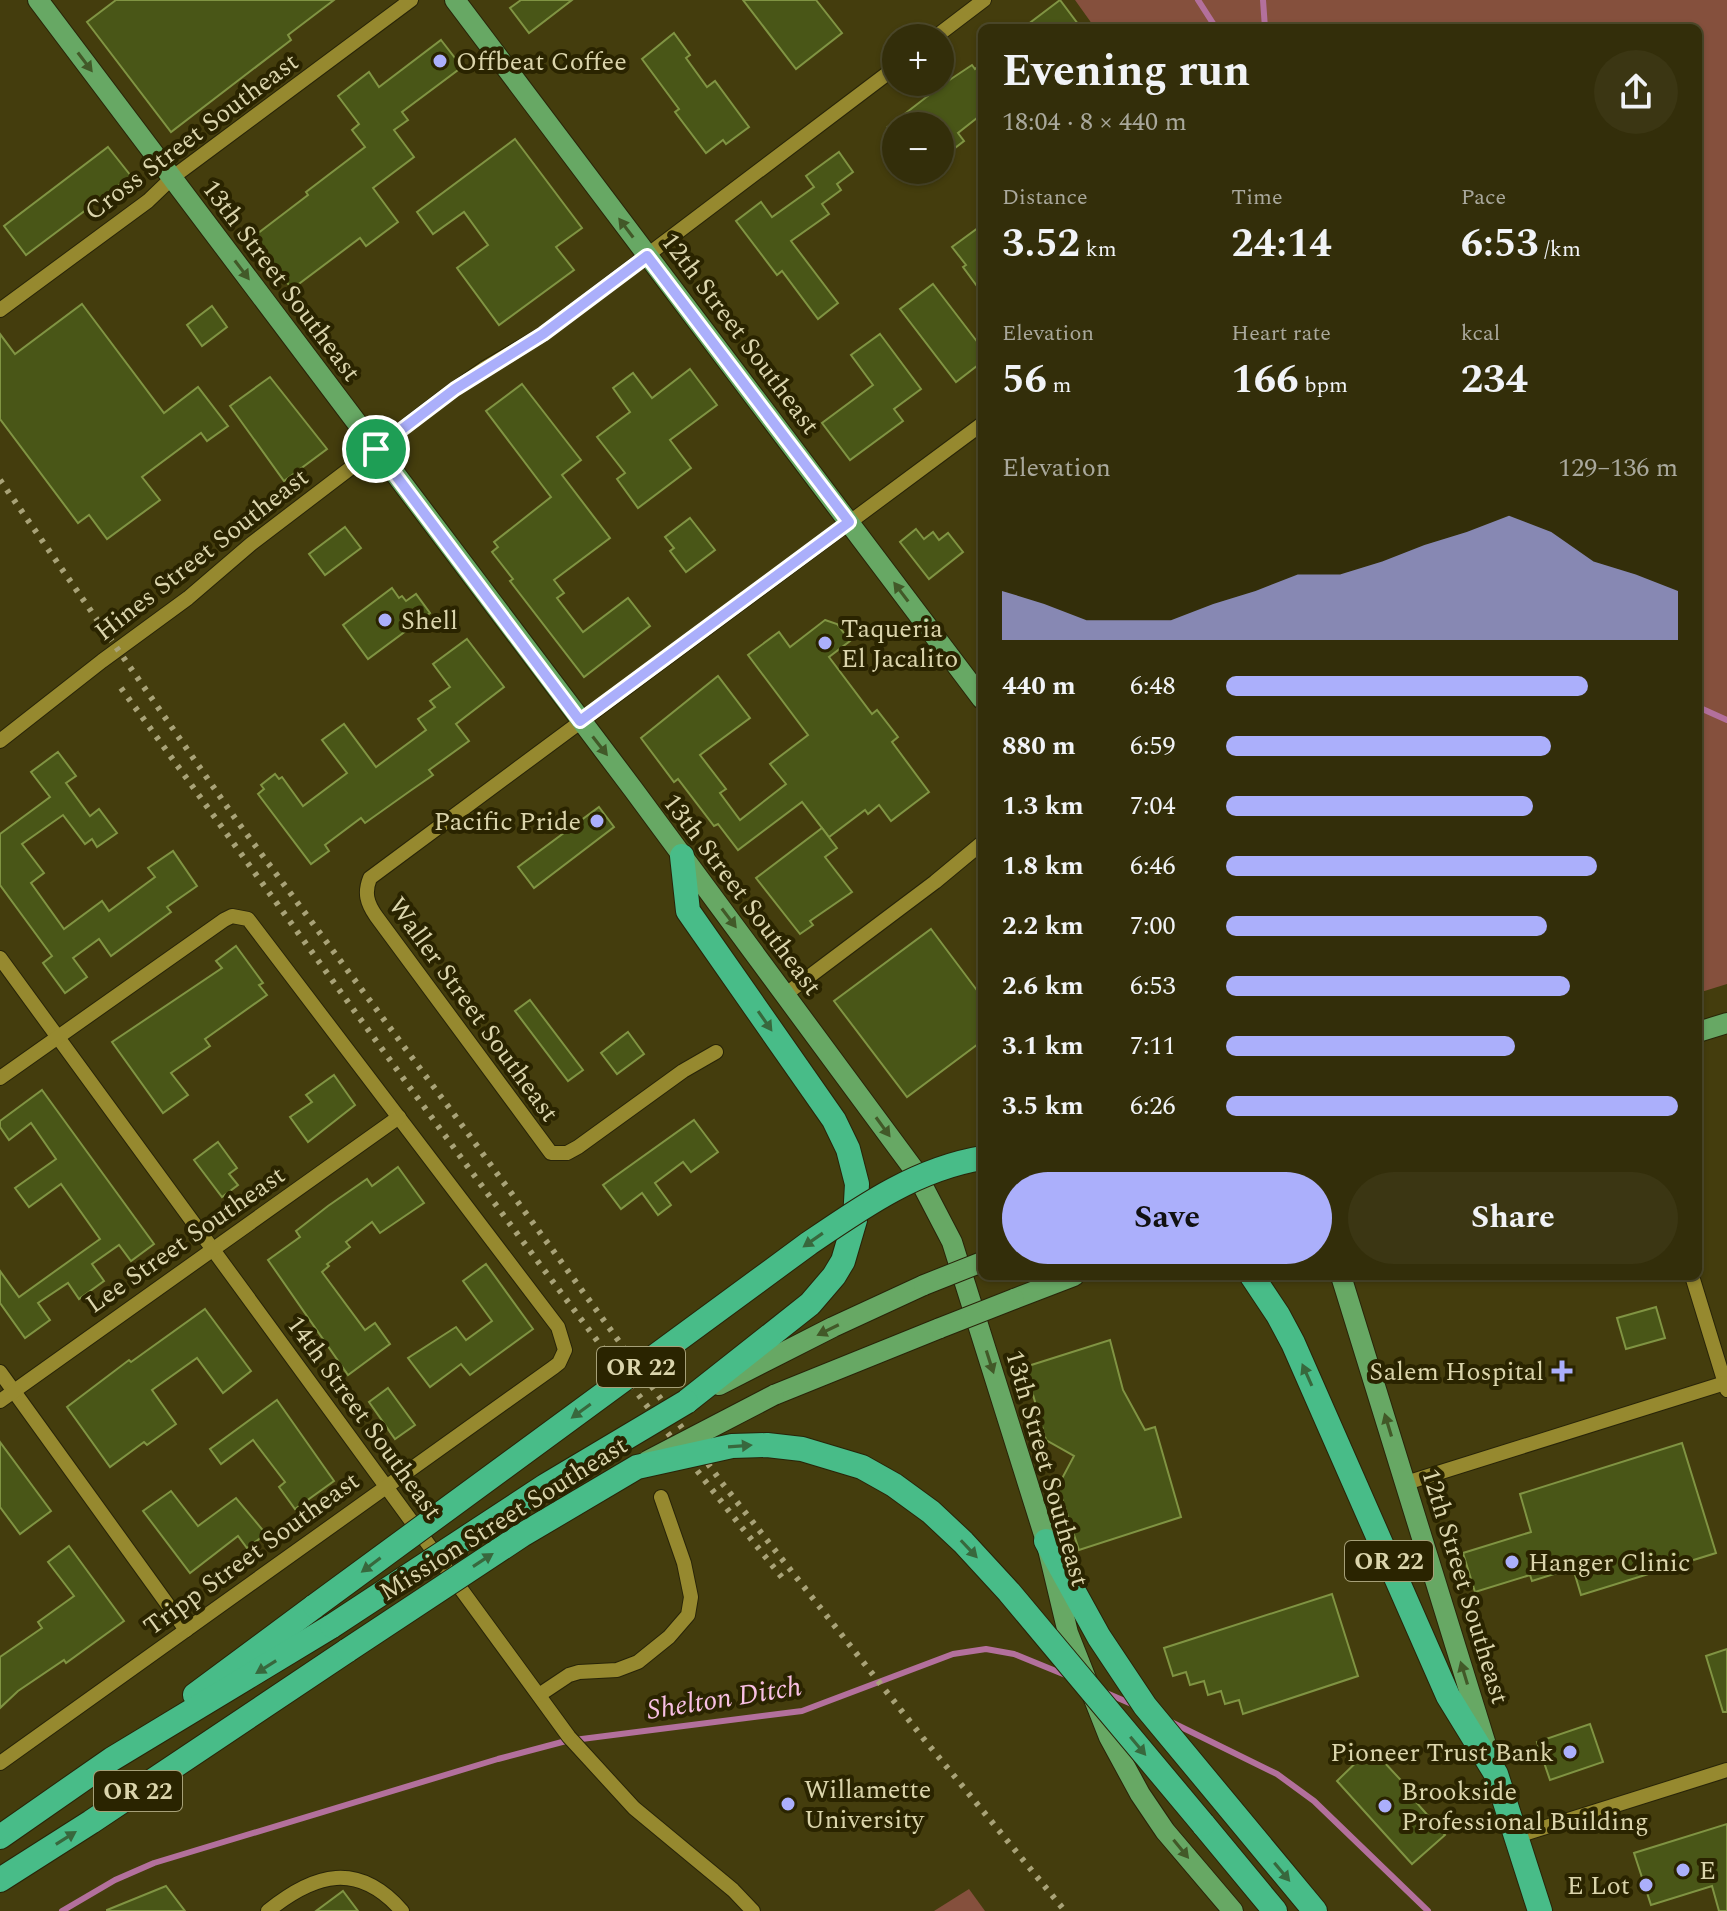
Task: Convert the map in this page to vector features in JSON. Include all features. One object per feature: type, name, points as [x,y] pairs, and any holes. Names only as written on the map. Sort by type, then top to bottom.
[{"type":"highway","name":"Mission Street Southeast","points":[[0,1837],[112,1759],[332,1626],[545,1486],[751,1360],[810,1304],[834,1276],[843,1261],[855,1220],[857,1184],[848,1149],[834,1120],[688,911],[682,856]]},
{"type":"highway","name":"OR 22","points":[[112,1759],[247,1655],[867,1203],[938,1170],[978,1159]]},
{"type":"highway","name":"OR 22","points":[[1255,1280],[1293,1343],[1448,1696],[1496,1774]]},
{"type":"highway","name":"OR 22","points":[[637,1467],[732,1446],[767,1445],[833,1457],[862,1467],[894,1485],[931,1512],[1009,1592],[1275,1911]]},
{"type":"highway","name":"Mission Street Southeast","points":[[0,1880],[522,1535],[637,1467]]},
{"type":"highway","points":[[1046,1541],[1099,1637],[1145,1706],[1315,1911]]},
{"type":"highway","name":"12th Street Southeast","points":[[1496,1774],[1540,1911]]},
{"type":"main road","name":"13th Street Southeast","points":[[38,0],[786,994],[915,1171],[952,1242],[1046,1541],[1073,1646],[1109,1737],[1140,1794],[1165,1831],[1233,1911]]},
{"type":"main road","name":"12th Street Southeast","points":[[455,0],[978,694]]},
{"type":"main road","points":[[1702,1031],[1727,1023]]},
{"type":"main road","points":[[751,1360],[978,1264]]},
{"type":"main road","name":"Mission Street Southeast","points":[[637,1467],[774,1395],[1064,1280]]},
{"type":"main road","name":"12th Street Southeast","points":[[1342,1280],[1496,1774]]},
{"type":"street","name":"Cross Street Southeast","points":[[0,310],[411,0]]},
{"type":"street","points":[[952,24],[984,0]]},
{"type":"street","name":"Hines Street Southeast","points":[[0,741],[455,389],[543,334],[882,78]]},
{"type":"street","name":"Waller Street Southeast","points":[[716,1052],[683,1071],[578,1147],[556,1155],[546,1148],[376,916],[366,895],[370,878],[978,427]]},
{"type":"street","points":[[786,994],[978,846]]},
{"type":"street","points":[[0,1078],[224,920],[240,916],[254,925],[399,1117]]},
{"type":"street","name":"14th Street Southeast","points":[[0,958],[385,1486],[596,1768],[634,1808],[733,1890],[753,1911]]},
{"type":"street","name":"Lee Street Southeast","points":[[0,1401],[399,1117]]},
{"type":"street","name":"Tripp Street Southeast","points":[[0,1763],[559,1363],[565,1350],[558,1327],[399,1117]]},
{"type":"street","points":[[1406,1483],[1726,1387],[1693,1280]]},
{"type":"street","points":[[0,1372],[186,1630]]},
{"type":"street","points":[[543,1700],[569,1675],[617,1670],[638,1662],[669,1637],[688,1615],[691,1606],[684,1563],[661,1497]]},
{"type":"street","points":[[1517,1836],[1727,1770]]},
{"type":"street","points":[[268,1911],[298,1889],[337,1876],[356,1879],[387,1894],[402,1911]]},
{"type":"shaded area","points":[[1075,0],[1727,0],[1727,984],[1702,992],[1702,24],[1092,24]]},
{"type":"shaded area","points":[[969,1889],[985,1911],[934,1911]]},
{"type":"building","points":[[116,0],[334,0],[288,35],[291,40],[171,132],[87,22]]},
{"type":"building","points":[[521,0],[572,0],[529,33],[510,8]]},
{"type":"building","points":[[743,0],[816,0],[842,33],[796,69]]},
{"type":"building","points":[[1060,0],[1078,24],[1028,24]]},
{"type":"building","points":[[674,33],[690,55],[686,58],[707,87],[715,81],[749,127],[726,144],[723,140],[706,153],[675,112],[679,109],[642,59]]},
{"type":"building","points":[[441,40],[462,67],[402,112],[408,120],[394,130],[414,157],[373,188],[398,222],[366,246],[360,238],[292,289],[253,237],[365,147],[352,130],[359,124],[338,96],[369,72],[379,87]]},
{"type":"building","points":[[972,65],[975,69],[978,66],[978,117],[958,133],[964,141],[954,149],[954,112],[907,112],[928,96],[954,96],[954,77]]},
{"type":"building","points":[[515,139],[582,228],[556,247],[574,270],[499,325],[457,268],[488,245],[464,212],[433,234],[417,212]]},
{"type":"building","points":[[108,147],[131,176],[26,255],[4,226]]},
{"type":"building","points":[[839,152],[853,172],[837,184],[841,190],[822,204],[829,214],[791,241],[838,303],[818,319],[782,271],[777,275],[736,221],[761,202],[772,217],[814,187],[806,176]]},
{"type":"building","points":[[978,228],[978,288],[963,267],[966,265],[952,247]]},
{"type":"building","points":[[933,284],[978,343],[978,365],[956,382],[900,309]]},
{"type":"building","points":[[82,304],[164,413],[198,387],[228,426],[207,441],[201,433],[142,477],[160,500],[107,539],[89,515],[78,523],[0,419],[0,334],[15,354]]},
{"type":"building","points":[[212,306],[227,327],[202,346],[187,325]]},
{"type":"building","points":[[880,334],[921,389],[894,409],[903,421],[850,460],[822,423],[873,385],[851,355]]},
{"type":"building","points":[[690,369],[717,405],[670,440],[691,468],[638,508],[617,479],[625,473],[597,437],[630,412],[613,388],[633,373],[652,398]]},
{"type":"building","points":[[270,377],[327,449],[284,481],[230,406]]},
{"type":"building","points":[[522,384],[581,460],[562,475],[610,538],[554,580],[564,593],[557,598],[583,632],[628,598],[650,626],[584,677],[510,581],[513,579],[492,552],[498,547],[494,542],[551,497],[486,411]]},
{"type":"building","points":[[690,518],[715,550],[686,572],[670,551],[674,548],[665,537]]},
{"type":"building","points":[[345,527],[361,548],[325,575],[309,554]]},
{"type":"building","points":[[916,529],[924,539],[933,532],[939,540],[948,533],[963,552],[929,579],[900,542]]},
{"type":"building","points":[[392,588],[399,598],[402,596],[406,601],[416,594],[430,613],[368,659],[343,625]]},
{"type":"building","points":[[825,620],[837,624],[850,641],[829,657],[872,714],[877,710],[898,737],[892,742],[929,792],[891,821],[879,805],[868,814],[865,810],[829,837],[802,802],[738,850],[718,824],[714,826],[678,779],[674,782],[641,738],[718,676],[750,718],[700,755],[726,789],[720,793],[740,820],[786,784],[770,764],[808,735],[748,655],[779,632],[790,647]]},
{"type":"building","points":[[467,639],[504,687],[456,724],[469,741],[429,770],[433,775],[365,823],[361,818],[325,845],[329,851],[311,864],[258,794],[264,789],[261,785],[275,774],[279,779],[282,777],[303,806],[347,773],[322,740],[344,724],[376,767],[426,730],[418,719],[435,707],[430,701],[450,687],[433,664]]},
{"type":"building","points":[[58,752],[76,776],[66,783],[90,816],[99,809],[117,833],[97,847],[92,839],[85,844],[63,815],[22,844],[44,873],[31,883],[64,929],[102,901],[109,911],[155,877],[148,868],[173,851],[197,886],[167,907],[171,912],[111,956],[99,939],[73,958],[87,977],[65,993],[43,963],[52,956],[0,885],[0,834],[50,797],[31,772]]},
{"type":"building","points":[[599,807],[614,827],[534,888],[518,867]]},
{"type":"building","points":[[822,828],[837,848],[825,857],[852,892],[810,921],[813,925],[800,934],[756,878]]},
{"type":"building","points":[[931,929],[978,992],[978,1044],[907,1097],[834,1001]]},
{"type":"building","points":[[236,946],[263,983],[259,985],[267,995],[205,1039],[210,1046],[171,1073],[188,1095],[163,1113],[112,1042],[222,968],[216,961]]},
{"type":"building","points":[[530,1000],[583,1070],[568,1081],[515,1011]]},
{"type":"building","points":[[628,1032],[644,1054],[617,1074],[601,1053]]},
{"type":"building","points":[[334,1075],[355,1105],[308,1142],[290,1117],[312,1102],[306,1095]]},
{"type":"building","points":[[42,1090],[154,1244],[131,1261],[119,1245],[92,1264],[104,1281],[79,1299],[68,1283],[38,1303],[50,1320],[25,1338],[0,1303],[0,1271],[19,1297],[100,1239],[61,1184],[29,1207],[15,1188],[56,1159],[31,1123],[9,1140],[0,1127],[0,1121]]},
{"type":"building","points":[[694,1120],[718,1152],[691,1172],[683,1162],[655,1183],[671,1205],[658,1215],[642,1193],[621,1209],[603,1185]]},
{"type":"building","points":[[218,1142],[237,1168],[229,1174],[238,1185],[222,1197],[194,1160]]},
{"type":"building","points":[[398,1167],[424,1203],[380,1233],[372,1222],[346,1242],[350,1247],[327,1264],[329,1266],[322,1272],[365,1330],[375,1323],[390,1344],[348,1375],[268,1260],[300,1237],[296,1231],[328,1206],[367,1179],[372,1186]]},
{"type":"building","points":[[486,1264],[533,1329],[470,1375],[461,1364],[430,1387],[408,1358],[456,1327],[466,1340],[492,1321],[463,1281]]},
{"type":"building","points":[[1656,1307],[1665,1338],[1626,1349],[1617,1318]]},
{"type":"building","points":[[205,1309],[251,1371],[223,1393],[197,1358],[152,1390],[176,1424],[110,1467],[67,1407],[129,1360],[131,1362]]},
{"type":"building","points":[[1110,1340],[1123,1390],[1145,1430],[1155,1427],[1181,1517],[1079,1550],[1058,1486],[1074,1456],[1046,1440],[1025,1367]]},
{"type":"building","points":[[388,1388],[415,1425],[395,1439],[369,1402]]},
{"type":"building","points":[[277,1400],[334,1481],[295,1509],[279,1487],[285,1482],[253,1440],[221,1464],[210,1449]]},
{"type":"building","points":[[0,1442],[51,1511],[20,1534],[0,1507]]},
{"type":"building","points":[[1682,1443],[1716,1553],[1581,1595],[1573,1568],[1532,1581],[1530,1575],[1475,1592],[1463,1553],[1531,1532],[1520,1494]]},
{"type":"building","points":[[171,1491],[198,1526],[236,1498],[266,1534],[247,1548],[238,1536],[190,1573],[143,1511]]},
{"type":"building","points":[[69,1546],[124,1621],[66,1663],[64,1660],[18,1691],[0,1708],[0,1657],[42,1628],[38,1622],[74,1596],[48,1562]]},
{"type":"building","points":[[1332,1594],[1358,1676],[1243,1714],[1239,1700],[1225,1704],[1221,1691],[1208,1695],[1204,1681],[1190,1685],[1186,1672],[1173,1676],[1164,1648]]},
{"type":"building","points":[[1727,1649],[1727,1712],[1723,1712],[1706,1656]]},
{"type":"building","name":"Pioneer Trust Bank","points":[[1590,1724],[1603,1762],[1550,1780],[1537,1742]]},
{"type":"building","name":"Brookside Professional Building","points":[[1371,1748],[1410,1790],[1408,1793],[1445,1835],[1412,1864],[1337,1781]]},
{"type":"building","name":"E","points":[[1727,1824],[1727,1911],[1719,1911],[1712,1886],[1651,1905],[1634,1853]]},
{"type":"building","points":[[166,1886],[185,1911],[107,1911],[107,1910]]},
{"type":"building","points":[[343,1891],[358,1911],[316,1911]]},
{"type":"waterway","points":[[1198,0],[1213,24]]},
{"type":"waterway","points":[[1263,0],[1265,24]]},
{"type":"waterway","points":[[1702,709],[1727,720]]},
{"type":"waterway","name":"Shelton Ditch","points":[[62,1911],[115,1880],[154,1863],[566,1741],[802,1711],[953,1654],[986,1649],[1014,1654],[1068,1676]]},
{"type":"waterway","name":"Shelton Ditch","points":[[1104,1692],[1134,1705]]},
{"type":"waterway","name":"Shelton Ditch","points":[[1169,1721],[1277,1774],[1314,1801],[1428,1911]]},
{"type":"railway","points":[[0,480],[237,821],[722,1483],[923,1738],[1065,1911]]},
{"type":"railway","points":[[121,688],[529,1250],[784,1580]]},
{"type":"place","name":"Offbeat Coffee","points":[[440,61]]},
{"type":"place","name":"Shell","points":[[385,620]]},
{"type":"place","name":"Taqueria El Jacalito","points":[[825,643]]},
{"type":"place","name":"Pacific Pride","points":[[597,821]]},
{"type":"place","name":"Salem Hospital","points":[[1562,1371]]},
{"type":"place","name":"Hanger Clinic","points":[[1512,1562]]},
{"type":"place","name":"Pioneer Trust Bank","points":[[1570,1752]]},
{"type":"place","name":"Willamette University","points":[[788,1804]]},
{"type":"place","name":"Brookside Professional Building","points":[[1385,1806]]},
{"type":"place","name":"E","points":[[1683,1870]]},
{"type":"place","name":"E Lot","points":[[1646,1885]]},
{"type":"route","points":[[647,256],[849,522],[580,721],[376,449],[485,368],[543,334],[647,256]]}]
